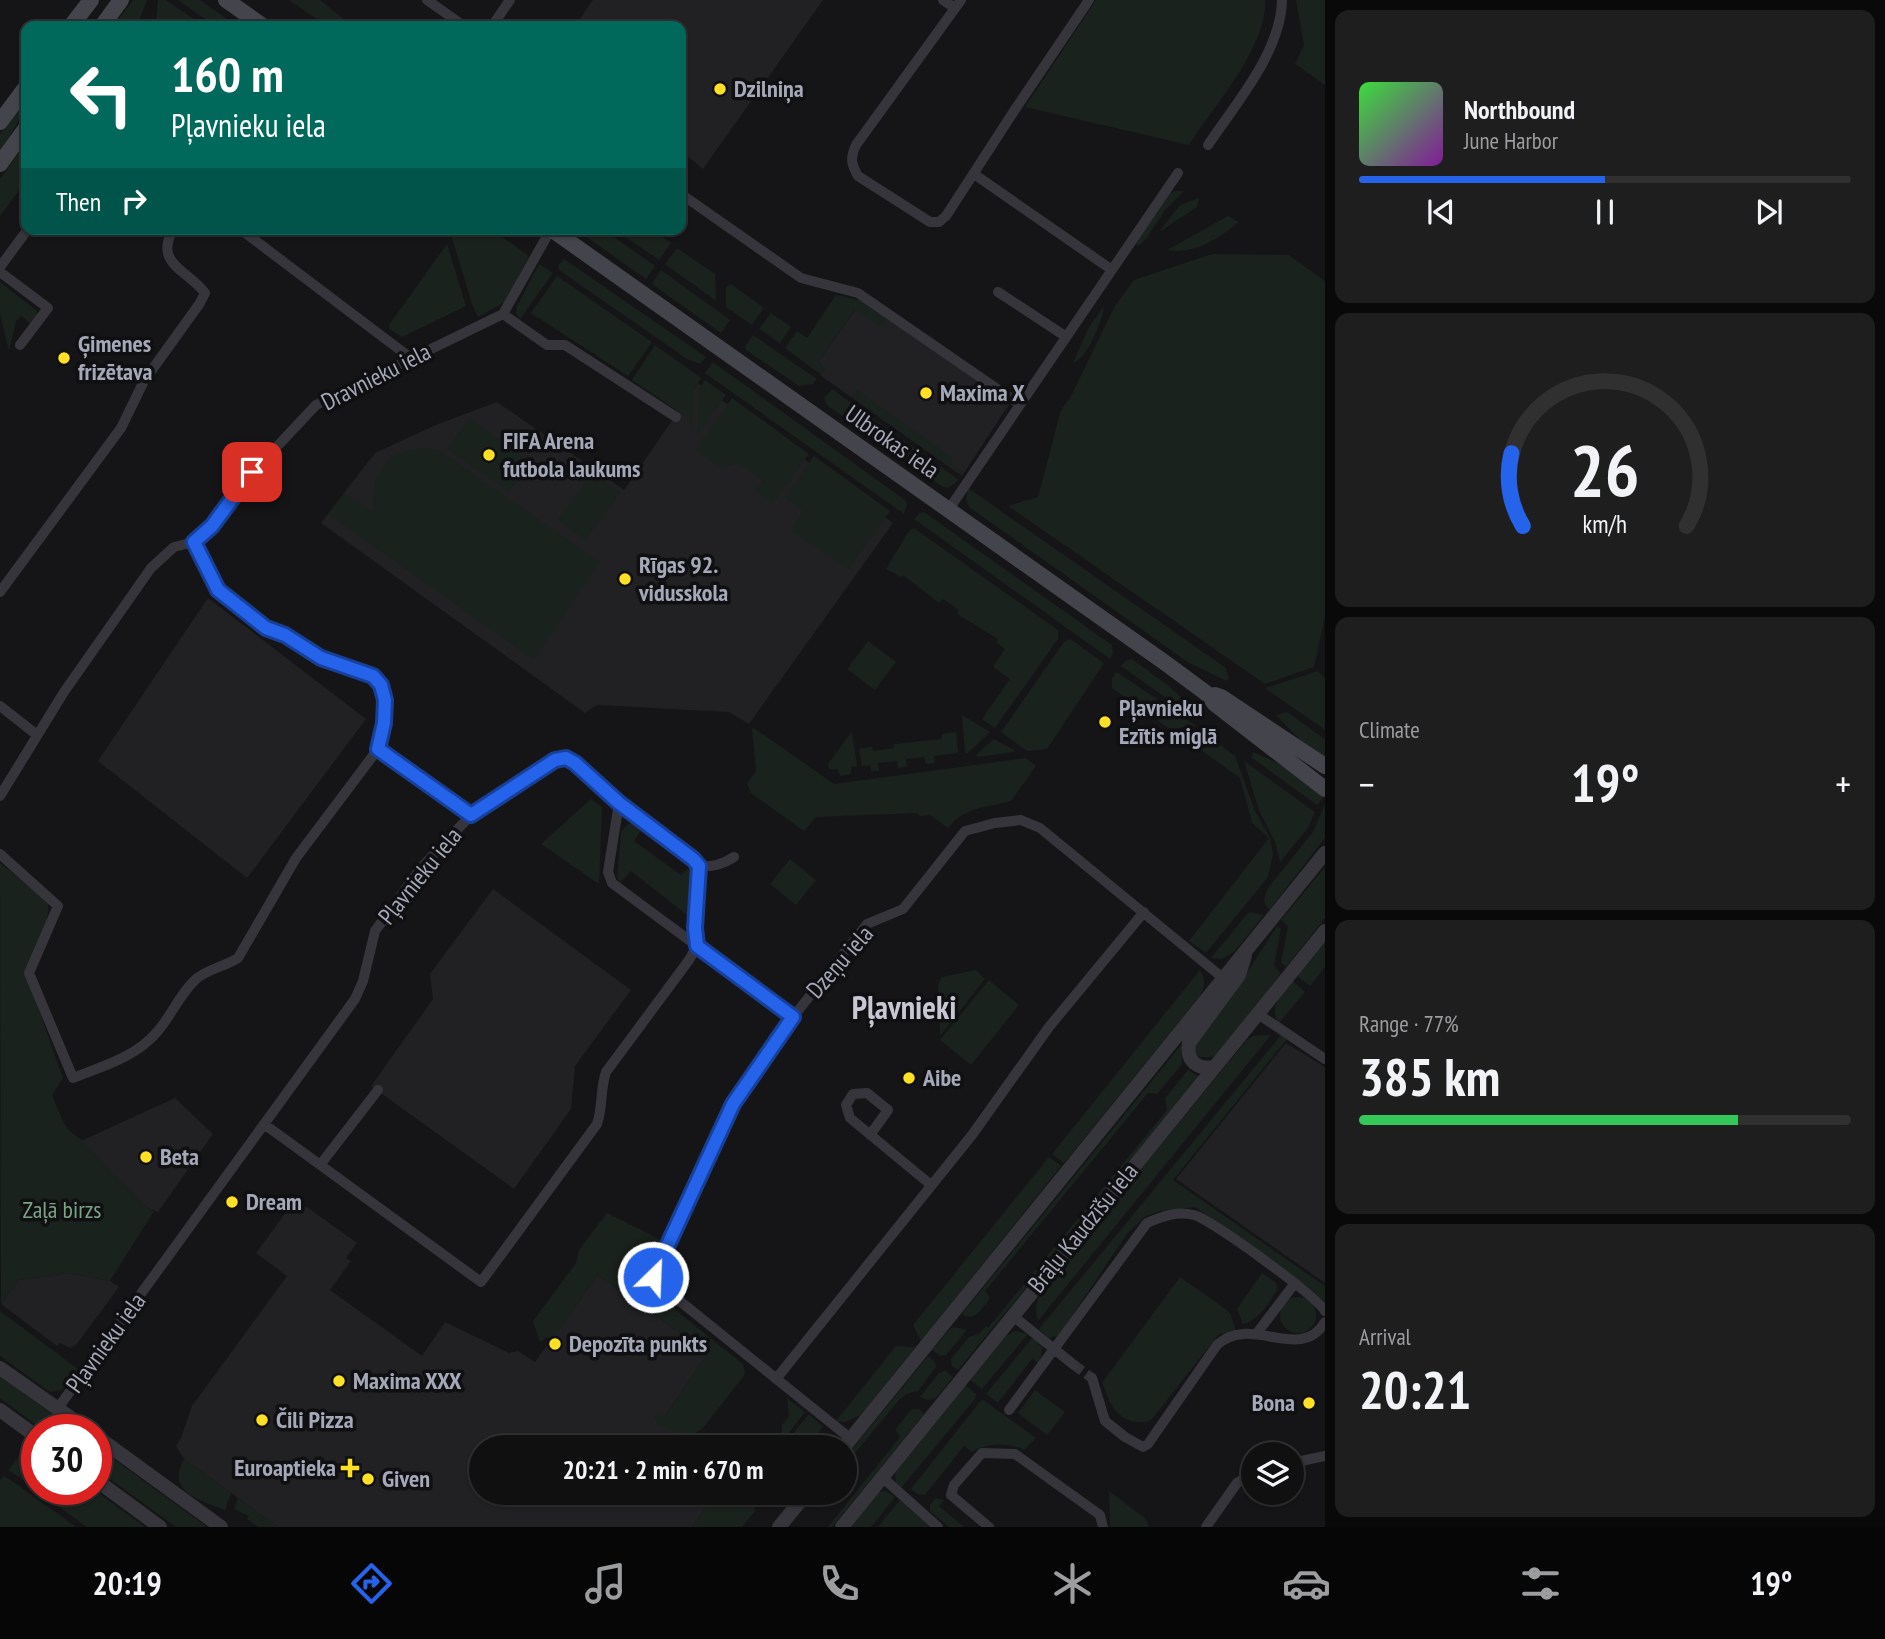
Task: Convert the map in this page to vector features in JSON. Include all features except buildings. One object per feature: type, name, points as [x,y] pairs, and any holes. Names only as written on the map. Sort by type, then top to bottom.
[{"type":"main road","points":[[75,21],[91,0]]},
{"type":"main road","points":[[106,21],[121,0]]},
{"type":"main road","points":[[226,0],[256,21]]},
{"type":"main road","points":[[0,122],[21,94]]},
{"type":"main road","points":[[0,164],[21,135]]},
{"type":"main road","name":"Ulbrokas iela","points":[[560,235],[1206,692],[1221,697],[1325,766]]},
{"type":"main road","name":"Ulbrokas iela","points":[[1206,692],[1215,704],[1325,789]]},
{"type":"street","points":[[427,0],[457,21]]},
{"type":"street","points":[[495,21],[510,0]]},
{"type":"street","points":[[943,0],[958,4],[856,145],[851,156],[851,165],[858,176],[930,222],[939,222],[946,216],[1089,0]]},
{"type":"street","points":[[1208,145],[1270,50],[1279,29],[1282,0]]},
{"type":"street","points":[[949,509],[1018,404],[1178,173]]},
{"type":"street","points":[[974,174],[1112,270]]},
{"type":"street","points":[[686,198],[801,278],[858,293],[1018,404]]},
{"type":"street","points":[[20,345],[48,308],[0,269],[24,235]]},
{"type":"street","points":[[0,592],[121,429],[144,381],[205,293],[198,284],[174,266],[167,252],[170,235]]},
{"type":"street","points":[[248,235],[412,359]]},
{"type":"street","points":[[548,235],[503,314],[547,345],[565,345],[676,417]]},
{"type":"street","points":[[998,292],[1065,336]]},
{"type":"street","name":"Dravnieku iela","points":[[0,796],[64,692],[151,568],[174,547],[194,542],[212,526],[252,472],[316,405],[503,314]]},
{"type":"street","points":[[0,854],[58,906],[29,974],[73,1078],[144,1047],[193,981],[203,973],[228,965],[238,958],[296,858],[378,749],[384,723],[385,700],[381,685],[373,676],[321,658],[285,635],[266,628],[218,590],[194,542]]},
{"type":"street","points":[[0,706],[37,735]]},
{"type":"street","points":[[378,749],[471,815]]},
{"type":"street","name":"Pļavnieku iela","points":[[58,1408],[355,999],[363,981],[375,932],[421,868],[471,815],[555,760],[566,758],[699,866]]},
{"type":"street","points":[[619,803],[608,872],[612,883],[793,1017]]},
{"type":"street","name":"Dzeņu iela","points":[[839,1435],[653,1277],[733,1104],[793,1017],[867,923],[903,909],[965,831],[1021,820],[1040,828],[1223,978]]},
{"type":"street","name":"Brāļu Kaudzīšu iela","points":[[854,1435],[1325,853]]},
{"type":"street","points":[[264,1124],[481,1282],[597,1124],[606,1072],[690,960],[697,946],[695,928],[699,866],[711,867],[726,863],[733,856]]},
{"type":"street","points":[[776,1379],[991,1110],[1057,1016],[1144,912]]},
{"type":"street","name":"Brāļu Kaudzīšu iela","points":[[842,1527],[1325,931]]},
{"type":"street","points":[[1215,1067],[1206,1068],[1194,1064],[1189,1057],[1188,1048],[1239,975],[1247,948]]},
{"type":"street","points":[[1258,1014],[1325,1059]]},
{"type":"street","points":[[320,1166],[377,1090]]},
{"type":"street","points":[[870,1135],[931,1185]]},
{"type":"street","points":[[1009,1410],[1147,1223],[1171,1214],[1197,1216],[1295,1283],[1317,1300],[1325,1311]]},
{"type":"street","points":[[1257,1334],[1295,1283]]},
{"type":"street","points":[[1013,1316],[1074,1365]]},
{"type":"street","points":[[1092,1378],[1105,1421],[1143,1447],[1148,1444],[1217,1345],[1226,1338],[1257,1334],[1306,1340],[1317,1334],[1325,1322]]},
{"type":"street","points":[[0,1367],[66,1414]]},
{"type":"street","points":[[0,1410],[21,1425]]},
{"type":"street","points":[[112,1448],[221,1527]]},
{"type":"street","points":[[989,1527],[951,1495],[954,1485],[982,1452],[1015,1454],[1100,1515],[1103,1527]]},
{"type":"street","points":[[1304,1460],[1325,1456]]},
{"type":"street","points":[[882,1477],[938,1527]]},
{"type":"street","points":[[1206,1527],[1241,1480]]},
{"type":"street","points":[[112,1492],[160,1527]]},
{"type":"street","points":[[779,1527],[797,1505]]},
{"type":"shaded area","name":"Dzilniņa","points":[[593,0],[823,0],[703,169],[686,155],[686,21],[578,21]]},
{"type":"shaded area","points":[[862,300],[1010,403],[962,476],[820,375],[825,368],[818,362]]},
{"type":"shaded area","name":"Rīgas 92. vidusskola","points":[[698,383],[893,523],[749,724],[729,712],[597,705],[585,713],[321,523],[375,453],[438,424],[497,402],[624,490]]},
{"type":"shaded area","points":[[208,598],[366,719],[247,878],[98,761]]},
{"type":"shaded area","points":[[493,889],[631,990],[575,1066],[571,1109],[514,1189],[371,1086],[433,999],[430,974]]},
{"type":"shaded area","points":[[1286,1043],[1325,1067],[1325,1283],[1176,1179]]},
{"type":"shaded area","points":[[175,1098],[213,1134],[158,1212],[146,1207],[81,1141]]},
{"type":"shaded area","points":[[290,1207],[307,1207],[357,1243],[346,1258],[351,1261],[330,1290],[422,1356],[445,1322],[509,1353],[518,1351],[535,1362],[598,1275],[626,1295],[637,1291],[650,1301],[650,1312],[708,1353],[665,1416],[685,1435],[469,1435],[469,1505],[708,1505],[692,1527],[278,1527],[184,1459],[176,1446],[192,1406],[287,1276],[256,1253]]},
{"type":"shaded area","points":[[68,1273],[110,1281],[119,1287],[71,1348],[60,1343],[57,1346],[1,1304],[19,1280]]},
{"type":"green space","points":[[133,0],[147,0],[139,21],[117,21]]},
{"type":"green space","points":[[158,0],[166,0],[197,21],[156,21]]},
{"type":"green space","points":[[178,0],[200,0],[230,21],[208,21]]},
{"type":"green space","points":[[289,0],[320,0],[346,21],[320,21]]},
{"type":"green space","points":[[1096,0],[1265,0],[1264,18],[1249,56],[1189,145],[1025,107]]},
{"type":"green space","points":[[1296,0],[1325,0],[1325,85],[1295,64],[1304,45]]},
{"type":"green space","points":[[21,106],[21,117],[0,153],[0,134]]},
{"type":"green space","points":[[21,150],[21,188],[0,216],[0,179]]},
{"type":"green space","points":[[1184,191],[1165,210],[1146,239],[1138,246],[1136,243],[1170,194]]},
{"type":"green space","points":[[1199,198],[1197,207],[1159,232],[1180,205]]},
{"type":"green space","points":[[1228,216],[1239,222],[1214,240],[1187,250],[1167,250]]},
{"type":"green space","points":[[454,235],[499,235],[529,256],[505,302],[478,317],[472,304],[452,238]]},
{"type":"green space","points":[[611,235],[655,266],[646,279],[585,236]]},
{"type":"green space","points":[[660,235],[671,243],[659,260],[624,236]]},
{"type":"green space","points":[[447,244],[466,306],[402,337],[389,329],[389,325]]},
{"type":"green space","points":[[677,248],[715,274],[716,301],[665,264]]},
{"type":"green space","points":[[1212,254],[1289,255],[1325,281],[1325,616],[1314,667],[1265,684],[1008,506],[1038,497],[1061,410],[1071,396],[1115,306],[1134,280]]},
{"type":"green space","points":[[564,259],[706,357],[700,364],[687,359],[559,270],[558,266]]},
{"type":"green space","points":[[539,264],[553,273],[520,319],[516,313],[517,306]]},
{"type":"green space","points":[[661,270],[730,320],[721,333],[652,284]]},
{"type":"green space","points":[[557,276],[652,342],[628,376],[531,313]]},
{"type":"green space","points":[[0,282],[36,310],[38,317],[31,324],[21,316],[16,321],[9,351],[0,314]]},
{"type":"green space","points":[[731,284],[764,308],[752,325],[726,307],[726,287]]},
{"type":"green space","points":[[836,295],[859,300],[887,319],[880,327],[855,309],[818,362],[825,368],[820,374],[785,348],[797,331],[807,338]]},
{"type":"green space","points":[[1104,306],[1089,347],[1079,360],[1073,363],[1089,327]]},
{"type":"green space","points":[[771,313],[791,327],[780,343],[759,329]]},
{"type":"green space","points":[[753,335],[817,379],[813,384],[799,386],[746,350],[745,347]]},
{"type":"green space","points":[[655,345],[701,378],[694,389],[692,432],[690,422],[685,416],[632,380]]},
{"type":"green space","points":[[713,362],[905,500],[907,504],[904,514],[705,373]]},
{"type":"green space","points":[[705,380],[726,395],[697,433],[699,389]]},
{"type":"green space","points":[[832,389],[959,480],[948,488],[941,486],[828,406],[824,398]]},
{"type":"green space","points":[[857,390],[953,458],[951,464],[964,473],[963,475],[852,397]]},
{"type":"green space","points":[[732,398],[809,454],[773,503],[755,492],[763,480],[739,463],[721,468],[696,450]]},
{"type":"green space","name":"FIFA Arena futbola laukums","points":[[469,418],[531,462],[509,492],[447,449]]},
{"type":"green space","points":[[430,448],[439,450],[600,562],[534,660],[328,514],[344,493],[373,512],[375,485],[384,465],[402,452]]},
{"type":"green space","points":[[814,456],[890,511],[849,569],[791,531],[803,511],[785,498]]},
{"type":"green space","points":[[592,473],[620,493],[585,540],[558,520]]},
{"type":"green space","points":[[968,488],[1226,668],[1229,678],[1227,681],[1189,663],[969,507],[966,500]]},
{"type":"green space","points":[[924,512],[1112,645],[1113,654],[1110,659],[914,519]]},
{"type":"green space","points":[[914,528],[1058,630],[1058,639],[995,728],[982,719],[1010,679],[993,667],[1005,649],[996,642],[998,639],[957,614],[959,610],[943,599],[939,603],[903,575],[901,577],[886,569],[909,531]]},
{"type":"green space","points":[[1070,639],[1104,663],[1047,749],[1027,751],[1001,732],[1064,642]]},
{"type":"green space","points":[[868,641],[896,662],[875,690],[847,669]]},
{"type":"green space","points":[[1132,659],[1169,686],[1201,716],[1189,714],[1121,666]]},
{"type":"green space","points":[[1318,671],[1325,679],[1325,730],[1265,688]]},
{"type":"green space","points":[[1117,672],[1196,726],[1170,729],[1112,688],[1112,678]]},
{"type":"green space","points":[[1287,712],[1325,739],[1325,758],[1302,742],[1276,715]]},
{"type":"green space","points":[[962,715],[990,732],[968,753],[965,753]]},
{"type":"green space","points":[[754,728],[834,784],[1026,758],[1036,766],[1011,801],[962,815],[948,828],[930,815],[920,816],[917,813],[816,817],[804,831],[751,793],[747,784],[756,771]]},
{"type":"green space","points":[[852,731],[857,766],[851,767],[851,774],[840,776],[838,769],[829,769],[828,764]]},
{"type":"green space","points":[[956,732],[958,753],[934,756],[935,763],[926,764],[924,757],[906,759],[907,767],[898,768],[897,761],[878,763],[879,771],[871,771],[870,765],[862,766],[859,749],[872,747],[873,751],[894,748],[894,744],[942,739],[942,734]]},
{"type":"green space","points":[[1203,732],[1235,756],[1255,811],[1270,838],[1273,854],[1268,877],[1206,953],[1189,941],[1269,838],[1252,823],[1240,778],[1180,735]]},
{"type":"green space","points":[[994,739],[1014,752],[977,757],[976,755]]},
{"type":"green space","points":[[1253,752],[1282,765],[1324,797],[1317,805],[1252,758]]},
{"type":"green space","points":[[1244,761],[1315,812],[1308,828],[1280,862],[1275,842],[1259,810]]},
{"type":"green space","points":[[591,799],[602,807],[599,884],[541,844]]},
{"type":"green space","points":[[1325,804],[1325,838],[1269,910],[1264,899],[1268,888],[1313,832]]},
{"type":"green space","points":[[628,824],[635,824],[642,829],[634,841],[681,875],[692,865],[687,915],[631,871],[621,882],[617,878],[621,832]]},
{"type":"green space","points":[[790,859],[816,880],[796,905],[770,884]]},
{"type":"green space","name":"Zaļā birzs","points":[[0,863],[46,899],[48,907],[42,935],[25,971],[63,1078],[52,1095],[59,1113],[73,1134],[146,1207],[154,1211],[110,1281],[68,1273],[19,1280],[1,1304]]},
{"type":"green space","points":[[1325,867],[1325,918],[1286,967],[1281,963],[1288,926],[1281,920]]},
{"type":"green space","points":[[1248,913],[1264,915],[1235,951],[1222,959],[1211,958]]},
{"type":"green space","points":[[1277,926],[1281,929],[1274,966],[1281,973],[1220,1053],[1213,1057],[1200,1057],[1196,1053],[1194,1041],[1242,980]]},
{"type":"green space","points":[[1325,942],[1325,967],[1310,986],[1297,976]]},
{"type":"green space","points":[[976,970],[985,979],[940,1036],[938,984],[942,977]]},
{"type":"green space","points":[[1200,970],[1204,983],[1200,996],[1064,1163],[1052,1154]]},
{"type":"green space","points":[[989,980],[1019,1005],[971,1065],[940,1040]]},
{"type":"green space","points":[[1293,981],[1305,992],[1279,1023],[1276,1006]]},
{"type":"green space","points":[[1271,1035],[1038,1321],[1037,1303],[1052,1278],[1246,1041],[1253,1036]]},
{"type":"green space","points":[[1281,1035],[1287,1039],[1173,1180],[1325,1286],[1325,1302],[1195,1207],[1160,1211],[1144,1217],[1127,1234],[1059,1335],[1049,1338],[1039,1329]]},
{"type":"green space","points":[[1181,1045],[1182,1064],[1157,1094],[1148,1093],[985,1291],[990,1298],[981,1309],[971,1317],[962,1314]]},
{"type":"green space","points":[[1188,1070],[1200,1077],[958,1370],[952,1366],[951,1359],[969,1337],[980,1333],[986,1326],[988,1328],[1167,1110],[1165,1098]]},
{"type":"green space","points":[[1049,1157],[1061,1166],[921,1341],[913,1325]]},
{"type":"green space","points":[[607,1213],[663,1241],[635,1283],[637,1291],[631,1296],[598,1275],[552,1339],[547,1337],[540,1342],[533,1321],[576,1263],[579,1250]]},
{"type":"green space","points":[[1262,1273],[1275,1282],[1278,1288],[1259,1314],[1243,1324],[1237,1309]]},
{"type":"green space","points":[[1180,1277],[1227,1310],[1236,1332],[1219,1334],[1152,1419],[1132,1421],[1115,1410],[1102,1383]]},
{"type":"green space","points":[[1298,1297],[1311,1302],[1316,1315],[1311,1328],[1298,1333],[1285,1328],[1280,1315],[1285,1302]]},
{"type":"green space","points":[[653,1299],[663,1300],[743,1364],[743,1377],[702,1429],[693,1435],[682,1435],[657,1423],[654,1416],[658,1413],[665,1416],[708,1353],[650,1312],[647,1307]]},
{"type":"green space","points":[[0,1311],[78,1369],[62,1390],[50,1392],[0,1356]]},
{"type":"green space","points":[[954,1327],[967,1330],[946,1355],[940,1356],[932,1350]]},
{"type":"green space","points":[[1015,1331],[1028,1334],[982,1389],[970,1380],[1005,1337]]},
{"type":"green space","points":[[1033,1337],[1042,1348],[1040,1364],[1032,1359],[998,1403],[986,1394]]},
{"type":"green space","points":[[896,1346],[915,1347],[861,1415],[845,1422],[836,1421]]},
{"type":"green space","points":[[928,1356],[935,1362],[936,1367],[918,1391],[906,1394],[899,1400],[857,1451],[857,1443]]},
{"type":"green space","points":[[945,1370],[953,1377],[936,1398],[927,1400],[920,1397],[939,1373]]},
{"type":"green space","points":[[0,1376],[52,1414],[22,1414],[0,1398]]},
{"type":"green space","points":[[965,1385],[976,1394],[975,1399],[901,1488],[896,1483],[895,1473]]},
{"type":"green space","points":[[1035,1390],[1065,1412],[1047,1435],[1018,1413]]},
{"type":"green space","points":[[787,1398],[805,1412],[787,1435],[779,1435],[782,1425],[789,1416]]},
{"type":"green space","points":[[982,1399],[1036,1438],[1024,1450],[998,1445],[972,1452],[964,1446],[925,1495],[911,1489]]},
{"type":"green space","points":[[919,1409],[924,1414],[857,1496],[857,1491],[900,1437],[895,1430],[910,1411]]},
{"type":"green space","points":[[809,1414],[823,1427],[817,1435],[792,1435]]},
{"type":"green space","points":[[21,1454],[21,1478],[8,1470]]},
{"type":"green space","points":[[112,1458],[207,1527],[176,1527],[112,1481]]},
{"type":"green space","points":[[184,1459],[231,1493],[225,1510],[196,1498],[182,1487],[179,1470]]},
{"type":"green space","points":[[4,1476],[21,1487],[21,1505],[46,1505],[76,1527],[0,1527],[0,1481]]},
{"type":"green space","points":[[886,1491],[895,1497],[871,1527],[851,1527],[878,1492]]},
{"type":"green space","points":[[1109,1491],[1145,1518],[1149,1527],[1110,1527]]},
{"type":"green space","points":[[238,1498],[278,1527],[258,1527],[247,1519],[249,1516],[234,1509]]},
{"type":"green space","points":[[936,1498],[944,1500],[939,1506],[964,1527],[949,1527],[930,1511],[930,1505]]},
{"type":"green space","points":[[900,1500],[931,1527],[878,1527]]},
{"type":"green space","points":[[112,1503],[145,1527],[87,1527],[57,1505],[112,1505]]},
{"type":"green space","points":[[708,1505],[754,1505],[755,1511],[742,1527],[692,1527]]},
{"type":"green space","points":[[846,1505],[850,1505],[832,1527],[828,1527]]},
{"type":"tunnel","points":[[1074,1365],[1092,1378]]},
{"type":"place","name":"Dzilniņa","points":[[720,89]]},
{"type":"place","name":"Ģimenes frizētava","points":[[64,358]]},
{"type":"place","name":"Maxima X","points":[[926,393]]},
{"type":"place","name":"FIFA Arena futbola laukums","points":[[489,455]]},
{"type":"place","name":"Rīgas 92. vidusskola","points":[[625,579]]},
{"type":"place","name":"Pļavnieku Ezītis miglā","points":[[1105,722]]},
{"type":"place","name":"Aibe","points":[[909,1078]]},
{"type":"place","name":"Beta","points":[[146,1157]]},
{"type":"place","name":"Dream","points":[[232,1202]]},
{"type":"place","name":"Depozīta punkts","points":[[555,1344]]},
{"type":"place","name":"Maxima XXX","points":[[339,1381]]},
{"type":"place","name":"Bona","points":[[1309,1403]]},
{"type":"place","name":"Čili Pizza","points":[[262,1420]]},
{"type":"place","name":"Euroaptieka","points":[[350,1468]]},
{"type":"place","name":"Given","points":[[368,1479]]},
{"type":"district","name":"Pļavnieki","points":[[904,1008]]},
{"type":"route","points":[[252,472],[212,526],[194,542],[218,590],[266,628],[285,635],[321,658],[373,676],[381,685],[385,700],[384,723],[378,749],[471,815],[555,760],[566,758],[575,763],[619,803],[693,859],[699,866],[695,928],[697,946],[793,1017],[733,1104],[653,1277]]}]
